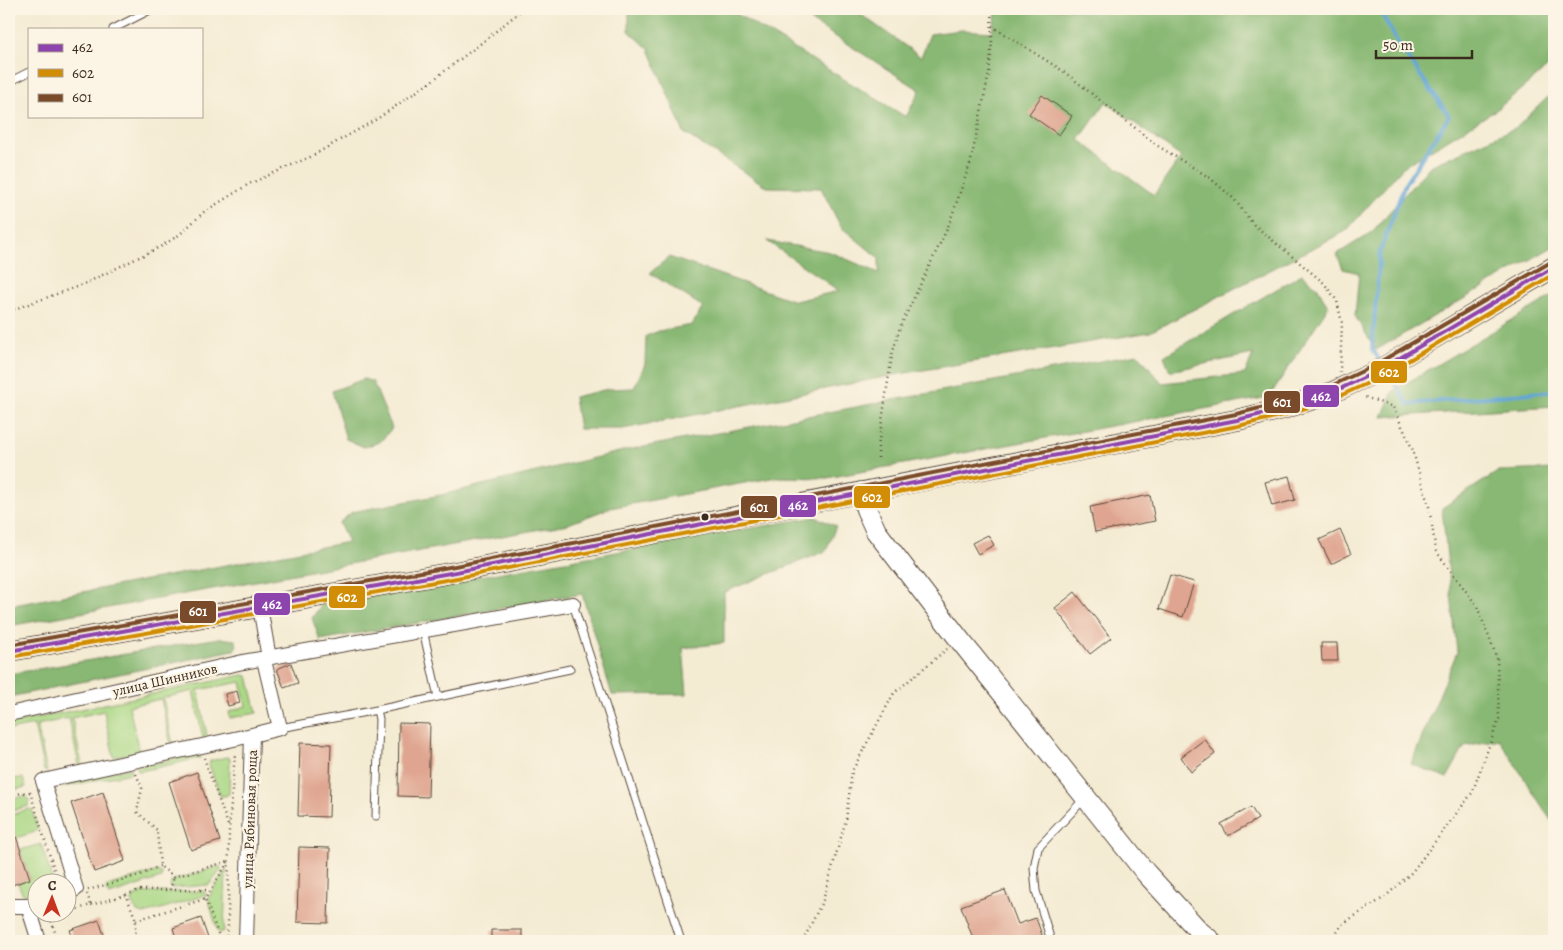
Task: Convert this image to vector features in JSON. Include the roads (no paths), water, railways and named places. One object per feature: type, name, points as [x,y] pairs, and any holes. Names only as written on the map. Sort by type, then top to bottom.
[{"type":"main road","points":[[9,650],[456,572],[1237,420],[1282,409],[1339,389],[1376,372],[1554,267]]},
{"type":"main road","points":[[861,492],[866,509],[876,530],[959,639],[1146,873],[1200,932],[1211,941]]},
{"type":"street","name":"улица Шинников","points":[[9,714],[243,662],[573,604]]},
{"type":"street","points":[[260,606],[267,659],[280,728]]},
{"type":"street","name":"улица Рябиновая роща","points":[[246,941],[252,736],[280,728]]},
{"type":"street","points":[[71,872],[43,781],[203,753],[252,736]]},
{"type":"street","points":[[9,906],[28,904]]},
{"type":"street","points":[[36,922],[39,941]]},
{"type":"lane","points":[[115,28],[152,9]]},
{"type":"lane","points":[[9,82],[28,72]]},
{"type":"lane","points":[[573,604],[681,941]]},
{"type":"lane","points":[[423,630],[438,697]]},
{"type":"lane","points":[[280,728],[377,710],[570,668]]},
{"type":"lane","points":[[376,816],[379,719],[377,710]]},
{"type":"lane","points":[[1051,941],[1036,891],[1034,868],[1038,848],[1086,798]]},
{"type":"waterway","points":[[1379,9],[1399,45],[1449,116],[1405,184],[1380,251],[1372,348],[1381,363]]},
{"type":"waterway","points":[[1388,373],[1408,404],[1554,391]]}]
